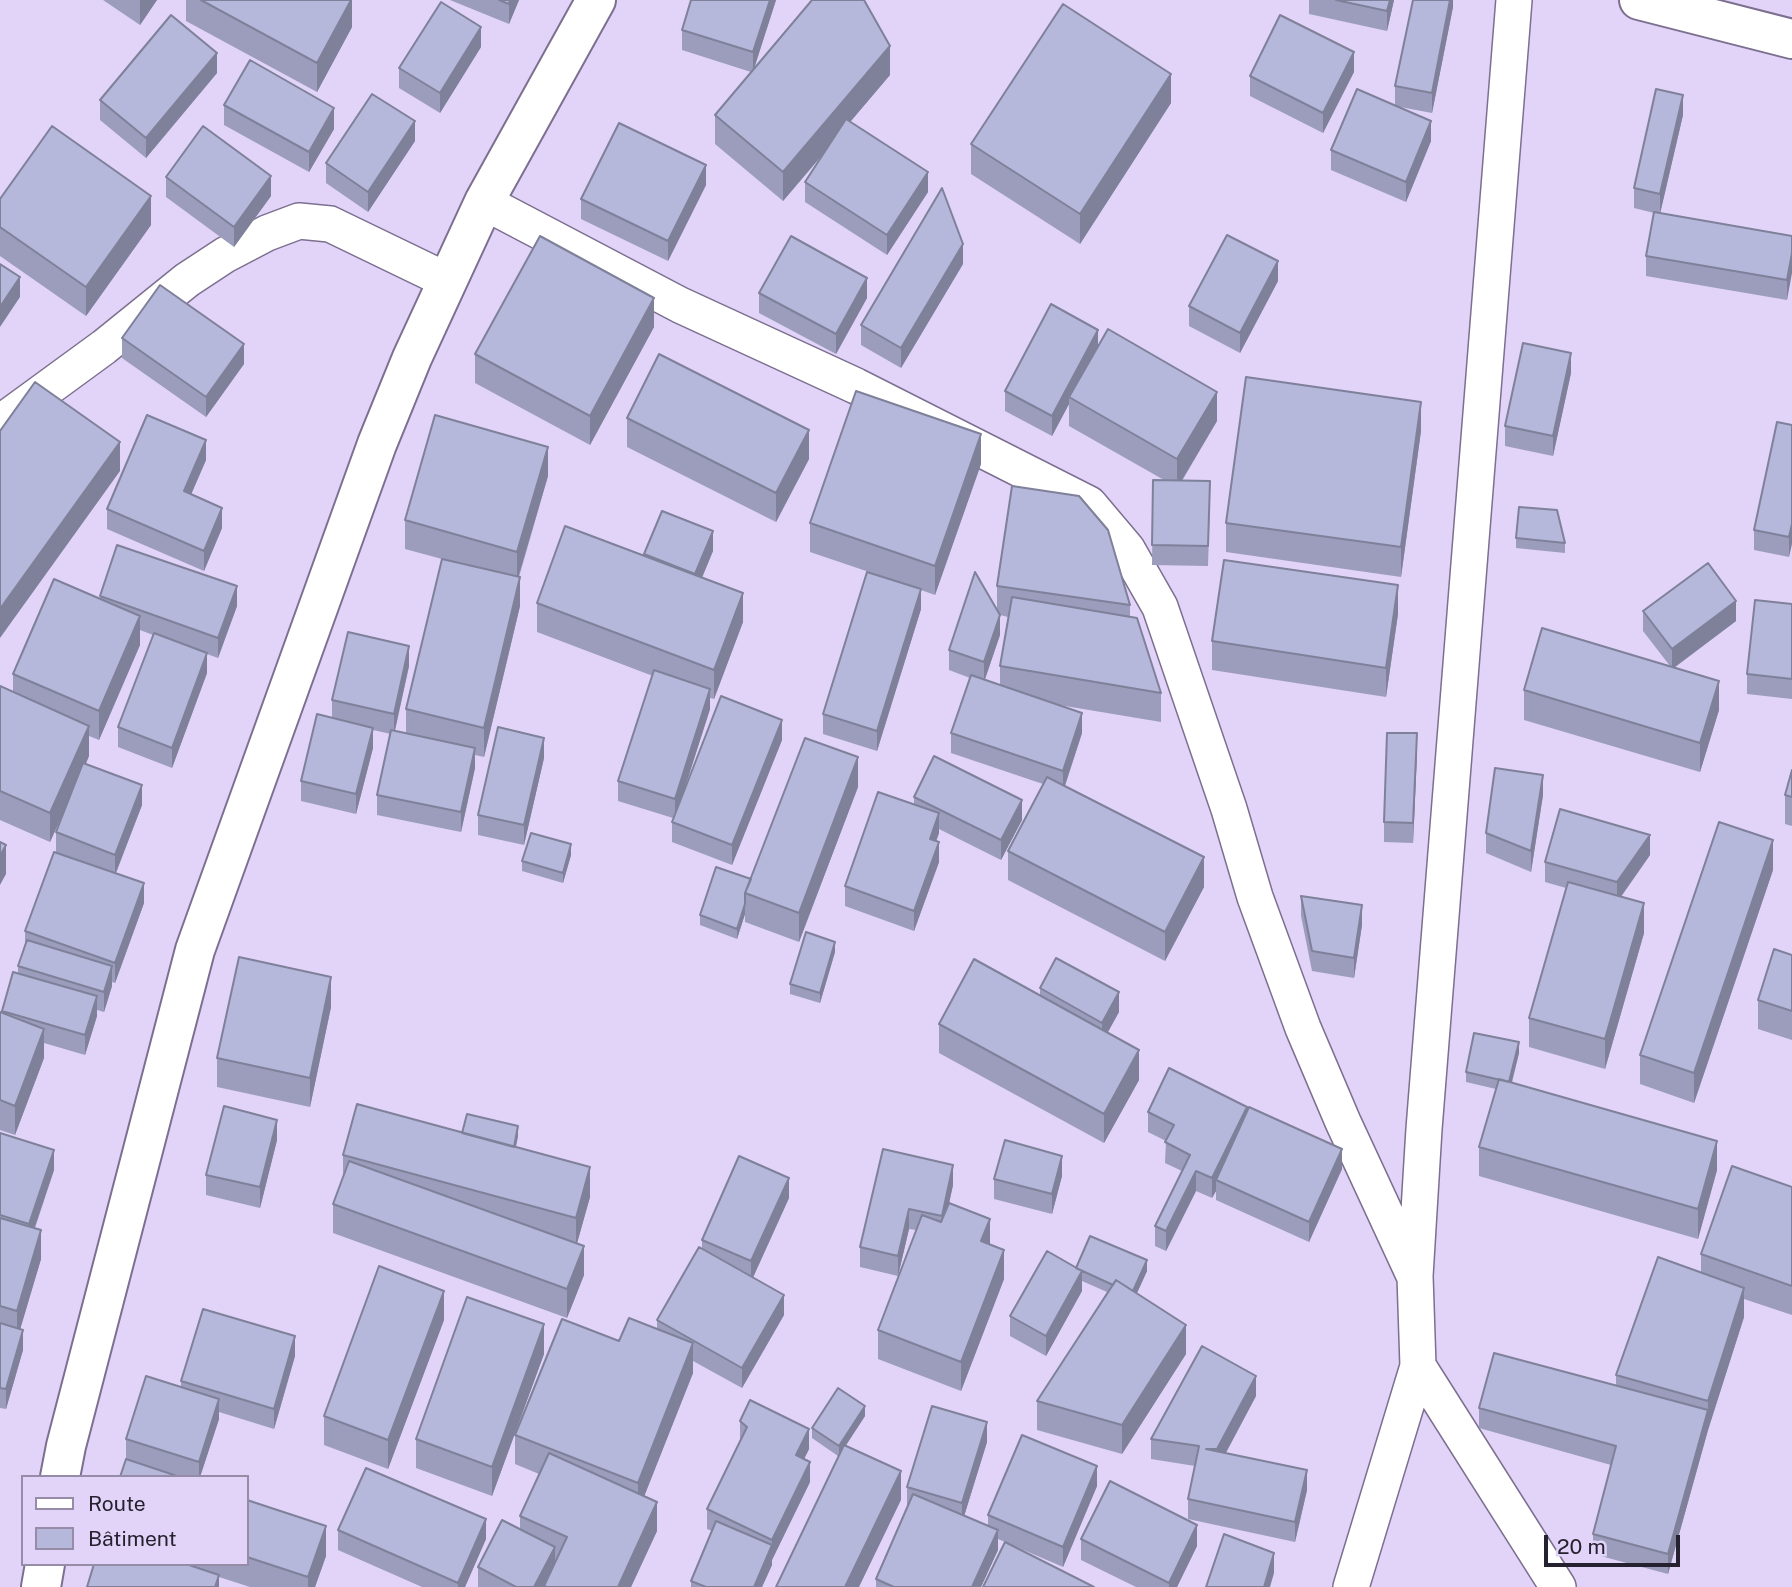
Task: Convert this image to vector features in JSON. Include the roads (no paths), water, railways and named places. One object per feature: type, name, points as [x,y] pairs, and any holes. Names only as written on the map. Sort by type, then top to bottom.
[{"type":"street","points":[[60,1475],[195,950],[377,444],[412,358],[484,202],[597,0]]},
{"type":"street","points":[[1351,1587],[1418,1366],[1415,1276],[1425,1115],[1514,0]]},
{"type":"street","points":[[1639,0],[1792,39]]},
{"type":"street","points":[[484,202],[680,305],[856,387],[1089,504],[1127,549],[1160,607],[1229,809],[1255,897],[1303,1028],[1343,1122],[1415,1276]]},
{"type":"street","points":[[0,423],[187,280],[246,244],[299,221],[330,224],[448,281]]},
{"type":"street","points":[[1418,1366],[1558,1587]]},
{"type":"street","points":[[41,1587],[45,1566]]}]
